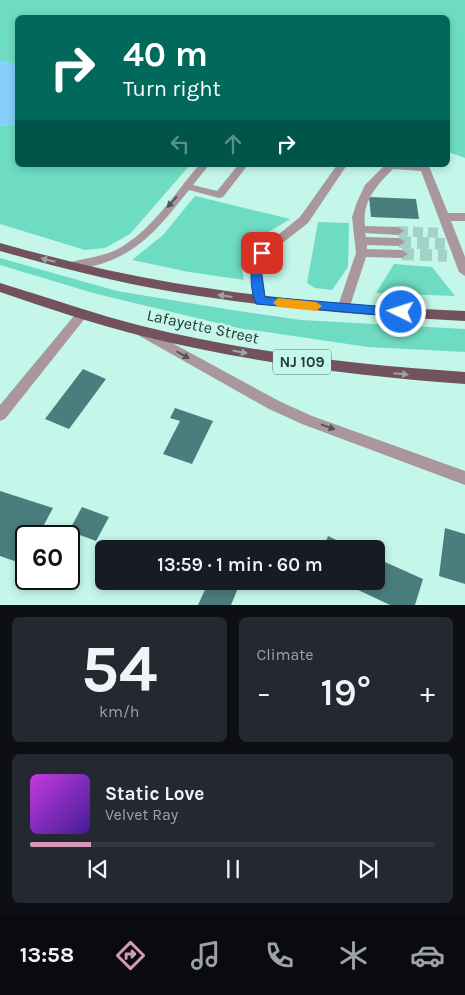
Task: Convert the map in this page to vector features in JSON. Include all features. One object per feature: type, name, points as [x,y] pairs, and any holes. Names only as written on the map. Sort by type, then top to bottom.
[{"type":"main road","name":"Lafayette Street","points":[[0,247],[72,266],[174,288],[260,301],[343,309],[465,316]]},
{"type":"main road","name":"Lafayette Street","points":[[0,287],[141,331],[240,352],[378,372],[465,378]]},
{"type":"street","points":[[72,266],[108,258],[133,245],[202,167]]},
{"type":"street","points":[[186,186],[219,195],[240,167]]},
{"type":"street","points":[[260,301],[256,270],[262,253],[304,220],[336,167]]},
{"type":"street","points":[[343,309],[361,241],[358,217],[362,202],[369,187],[389,167]]},
{"type":"street","points":[[408,167],[425,168],[444,217],[449,245],[465,272]]},
{"type":"street","points":[[444,217],[465,217]]},
{"type":"street","points":[[361,241],[400,243],[361,241]]},
{"type":"street","points":[[0,415],[82,314]]},
{"type":"street","points":[[141,331],[274,405],[307,420],[465,478]]},
{"type":"green space","points":[[0,0],[465,0],[465,158],[450,153],[450,15],[15,15],[15,65],[0,61]]},
{"type":"green space","points":[[15,124],[15,167],[188,167],[130,234],[105,248],[85,250],[0,224],[0,126]]},
{"type":"green space","points":[[195,196],[290,219],[263,236],[248,250],[242,268],[244,280],[189,272],[132,260],[163,235]]},
{"type":"green space","points":[[318,222],[349,223],[348,267],[332,290],[315,288],[307,283]]},
{"type":"green space","points":[[0,258],[117,291],[232,310],[301,320],[465,329],[465,352],[368,347],[238,328],[93,293],[0,265]]},
{"type":"green space","points":[[394,264],[432,267],[455,296],[376,293]]},
{"type":"water","points":[[0,61],[15,65],[15,124],[0,126]]},
{"type":"building","points":[[369,197],[416,199],[419,219],[371,217]]},
{"type":"building","points":[[83,369],[106,379],[69,429],[45,419]]},
{"type":"building","points":[[175,408],[213,421],[192,464],[163,454],[180,421],[170,418]]},
{"type":"building","points":[[0,491],[53,508],[44,525],[15,525],[15,561],[0,556]]},
{"type":"building","points":[[82,507],[109,517],[95,541],[80,535],[80,525],[72,525]]},
{"type":"building","points":[[445,528],[465,534],[465,584],[439,576]]},
{"type":"building","points":[[328,536],[336,540],[326,540]]},
{"type":"building","points":[[385,562],[423,579],[415,605],[390,605],[358,590],[385,590]]},
{"type":"building","points":[[205,590],[237,590],[231,605],[198,605]]},
{"type":"tunnel","points":[[398,231],[442,233]]},
{"type":"tunnel","points":[[399,242],[445,244]]},
{"type":"tunnel","points":[[402,254],[447,256]]},
{"type":"slow traffic","points":[[278,303],[316,306]]},
{"type":"route","points":[[262,253],[256,270],[260,301],[343,309],[401,312]]}]
